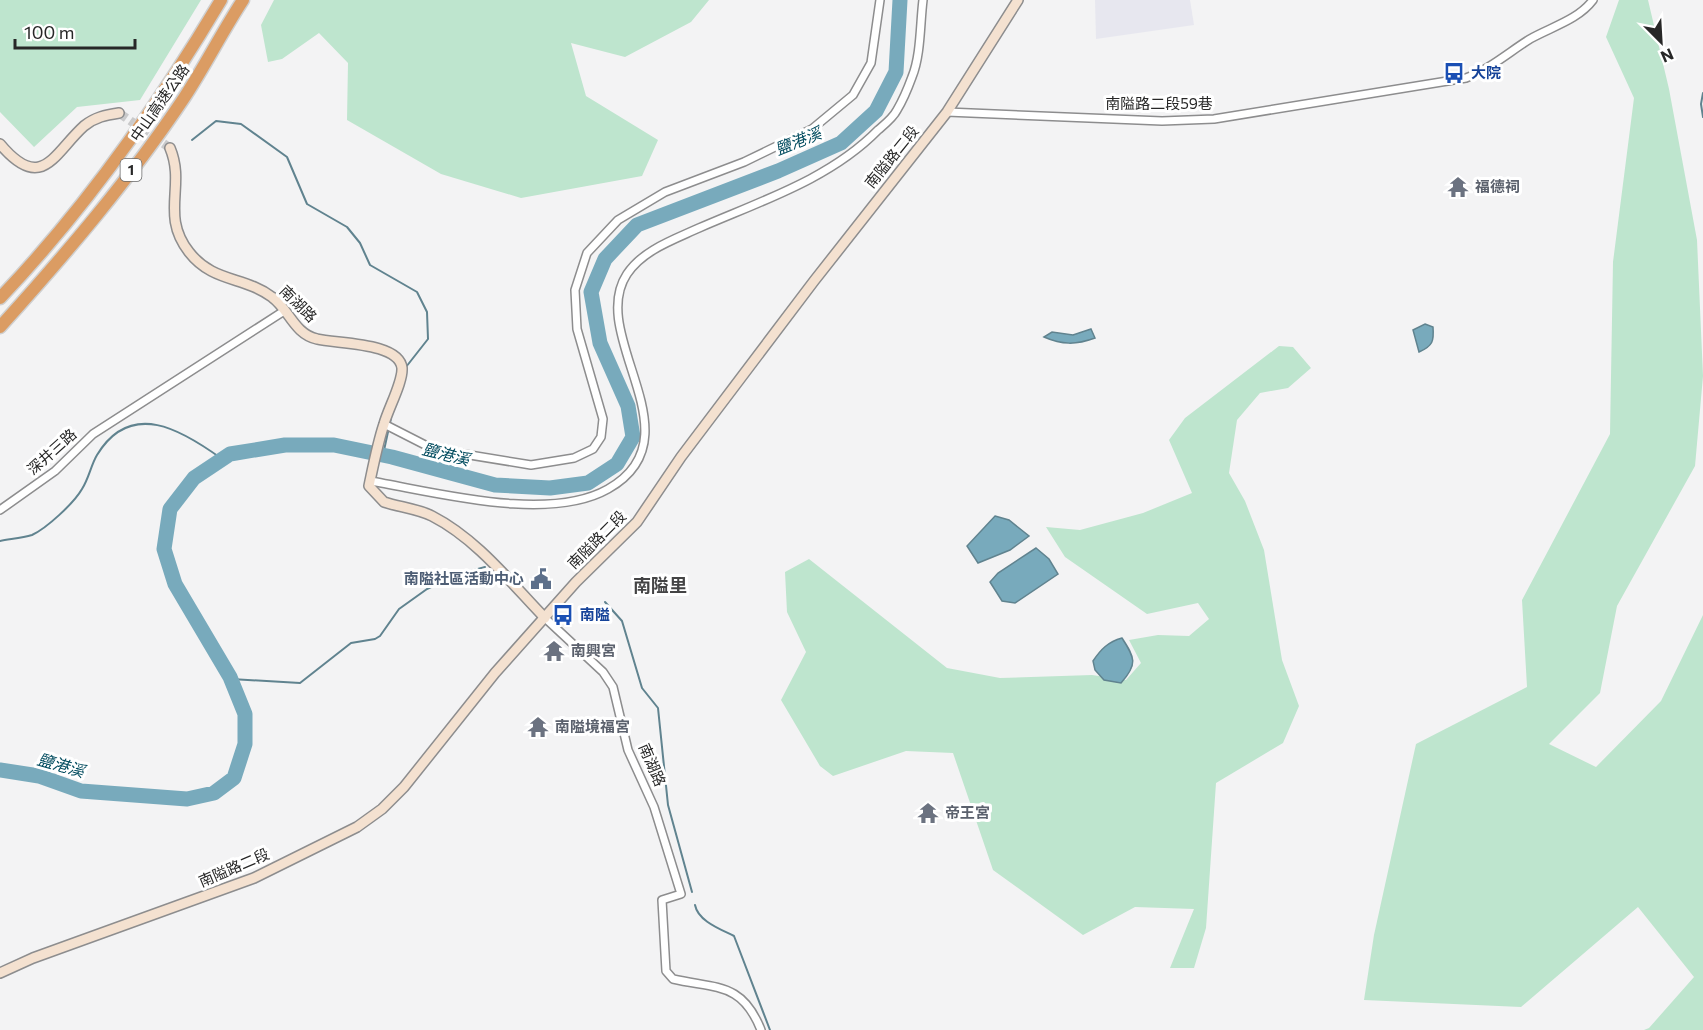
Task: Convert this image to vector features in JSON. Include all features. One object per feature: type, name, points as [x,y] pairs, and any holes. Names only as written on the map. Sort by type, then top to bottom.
[{"type":"highway","name":"中山高速公路","points":[[0,298],[110,165],[157,101],[220,0]]},
{"type":"highway","name":"中山高速公路","points":[[0,327],[53,268],[146,151],[183,99],[243,0]]},
{"type":"street","points":[[880,0],[871,63],[853,95],[812,129],[744,162],[664,192],[618,220],[587,253],[575,290],[577,329],[603,418],[601,437],[593,449],[574,458],[531,465],[433,449],[384,424],[370,481],[519,505],[554,504],[588,499],[624,477],[637,460],[644,440],[644,412],[619,315],[619,292],[625,277],[637,261],[664,244],[828,171],[861,148],[897,112],[914,75],[923,0]]},
{"type":"street","name":"南隘路二段","points":[[0,973],[33,958],[254,879],[357,826],[382,809],[404,787],[495,673],[576,582],[637,522],[681,457],[827,263],[947,112],[1018,0]]},
{"type":"street","name":"南隘路二段59巷","points":[[947,112],[1189,121],[1258,113],[1466,78],[1480,73],[1531,39],[1579,14],[1593,0]]},
{"type":"street","points":[[0,144],[19,163],[33,167],[45,165],[54,161],[84,126],[99,117],[119,113]]},
{"type":"street","name":"南湖路","points":[[170,148],[176,162],[173,220],[187,250],[211,273],[270,295],[297,329],[314,339],[382,349],[398,358],[402,367],[401,377],[384,424]]},
{"type":"street","name":"深井三路","points":[[0,510],[55,471],[93,434],[284,311]]},
{"type":"street","name":"南湖路","points":[[370,481],[369,486],[384,502],[431,516],[469,542],[603,672],[618,699],[628,750],[654,807],[681,894],[662,900],[666,971],[673,979],[738,993],[750,1008],[761,1030]]},
{"type":"shaded area","points":[[1095,0],[1190,0],[1194,25],[1096,39]]},
{"type":"green space","points":[[0,0],[201,0],[140,100],[77,107],[34,147],[0,112]]},
{"type":"green space","points":[[274,0],[709,0],[691,22],[625,57],[571,43],[586,96],[658,140],[642,176],[521,198],[441,174],[347,120],[348,63],[319,33],[282,59],[268,62],[261,25]]},
{"type":"green space","points":[[1619,0],[1648,0],[1669,89],[1697,240],[1703,376],[1695,466],[1617,606],[1600,693],[1549,744],[1596,767],[1661,701],[1703,615],[1703,1030],[1644,1030],[1649,1028],[1694,977],[1638,907],[1521,1007],[1364,1000],[1374,935],[1416,744],[1527,687],[1522,600],[1610,434],[1613,262],[1634,98],[1606,37]]},
{"type":"green space","points":[[1279,346],[1293,347],[1311,368],[1288,388],[1260,393],[1237,420],[1229,473],[1245,501],[1264,550],[1282,660],[1299,706],[1283,743],[1216,783],[1206,928],[1194,968],[1170,968],[1194,909],[1135,907],[1083,935],[993,870],[953,753],[906,751],[833,776],[820,766],[781,700],[806,652],[787,612],[785,572],[809,559],[947,668],[1000,678],[1092,675],[1126,680],[1141,663],[1129,640],[1158,635],[1189,636],[1209,619],[1198,603],[1147,614],[1065,557],[1046,527],[1080,530],[1143,513],[1192,493],[1169,440],[1185,418]]},
{"type":"water","points":[[1425,324],[1433,327],[1433,339],[1427,348],[1419,352],[1413,330]]},
{"type":"water","points":[[1091,329],[1095,338],[1082,342],[1063,343],[1044,337],[1052,332],[1073,335]]},
{"type":"water","points":[[995,516],[1009,520],[1029,536],[1010,550],[978,563],[967,546]]},
{"type":"water","points":[[1036,548],[1049,559],[1058,574],[1015,603],[1002,601],[990,582],[998,573]]},
{"type":"water","points":[[1122,638],[1132,656],[1130,671],[1121,683],[1104,680],[1095,670],[1093,661],[1105,647]]},
{"type":"waterway","name":"鹽港溪","points":[[0,770],[39,776],[81,791],[187,799],[214,793],[234,778],[245,744],[245,714],[230,677],[175,584],[164,549],[170,509],[194,478],[230,454],[285,445],[334,445],[392,457],[495,485],[550,488],[588,483],[617,464],[633,437],[628,406],[600,343],[591,292],[605,259],[637,225],[778,171],[841,143],[876,111],[896,72],[900,0]]},
{"type":"waterway","points":[[1703,93],[1701,104],[1703,117]]},
{"type":"waterway","points":[[192,140],[216,121],[241,124],[287,157],[307,204],[347,227],[360,243],[370,265],[417,292],[427,312],[428,339],[406,367]]},
{"type":"waterway","points":[[383,455],[391,418]]},
{"type":"waterway","points":[[0,541],[32,535],[60,515],[82,489],[97,455],[110,438],[125,428],[141,424],[157,425],[174,430],[222,459]]},
{"type":"waterway","points":[[231,679],[300,683],[351,643],[380,636],[399,609],[427,589],[456,575],[485,567]]},
{"type":"waterway","points":[[605,602],[622,621],[642,688],[658,708],[668,805],[692,892]]},
{"type":"waterway","points":[[695,905],[700,916],[705,920],[734,936],[770,1030]]},
{"type":"tunnel","points":[[119,113],[170,148]]},
{"type":"place","name":"大院","points":[[1454,73]]},
{"type":"place","name":"福德祠","points":[[1458,187]]},
{"type":"place","name":"南隘社區活動中心","points":[[541,579]]},
{"type":"place","name":"南隘","points":[[563,615]]},
{"type":"place","name":"南興宮","points":[[554,651]]},
{"type":"place","name":"南隘境福宮","points":[[538,727]]},
{"type":"place","name":"帝王宮","points":[[928,813]]},
{"type":"district","name":"南隘里","points":[[660,586]]}]
